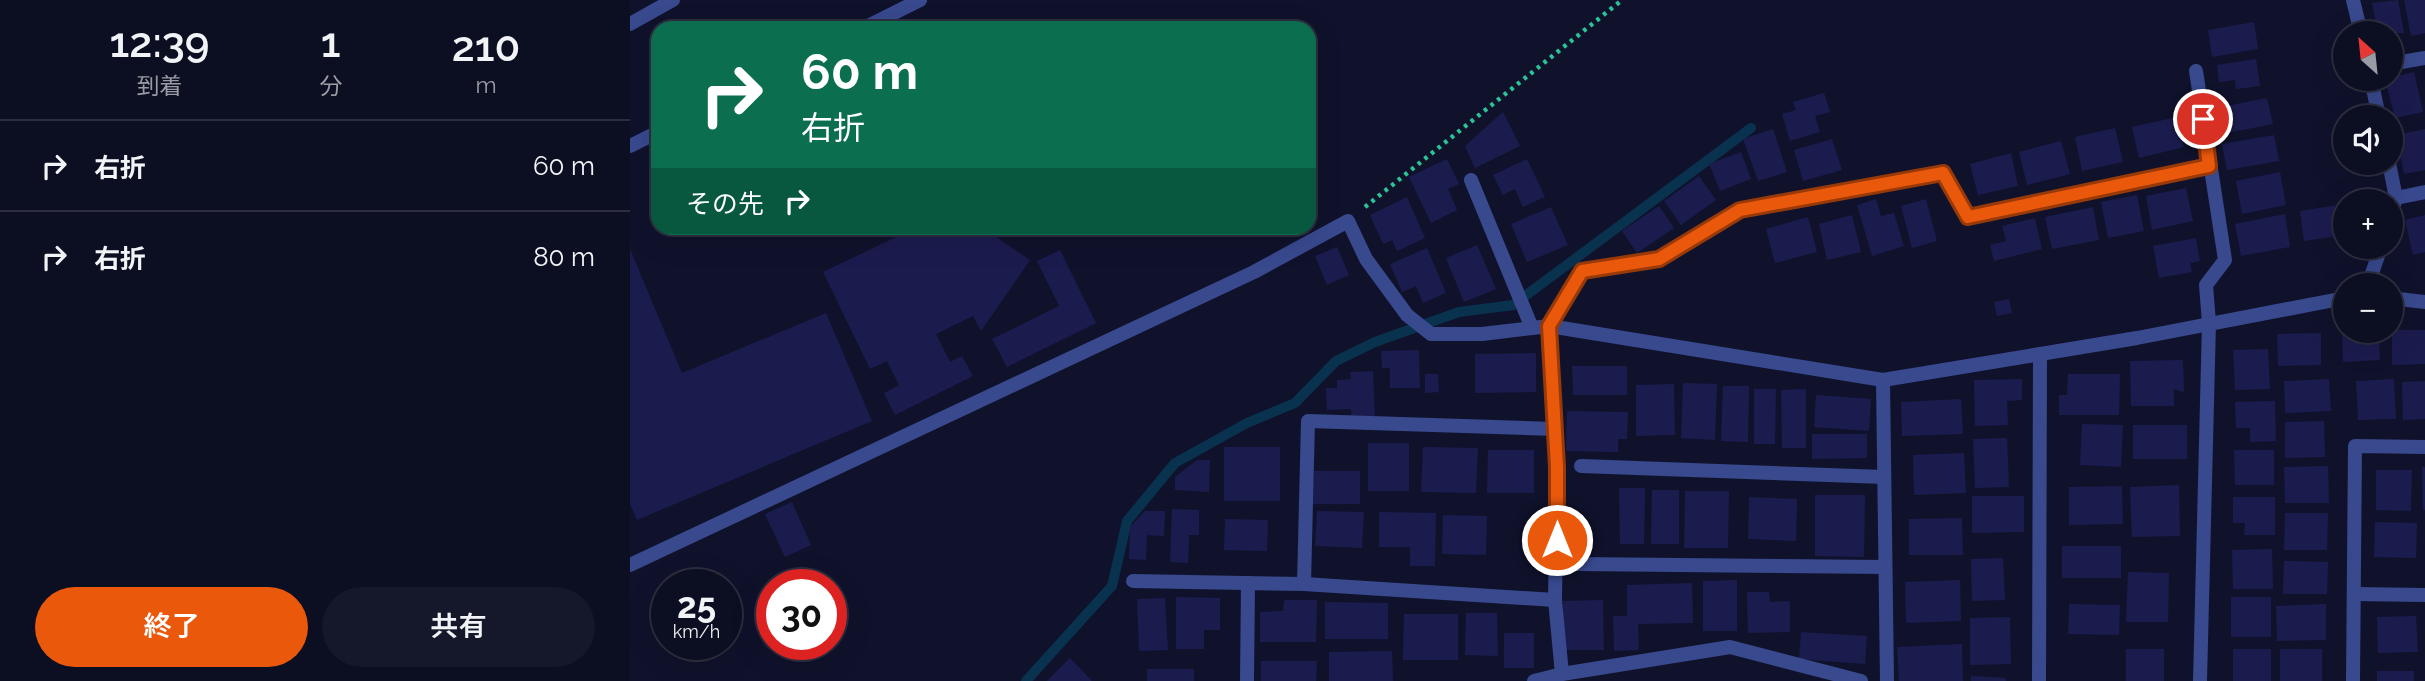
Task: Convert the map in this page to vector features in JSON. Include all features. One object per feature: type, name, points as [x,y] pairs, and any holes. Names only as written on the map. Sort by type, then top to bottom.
[{"type":"street","points":[[630,24],[673,0]]},
{"type":"street","points":[[878,21],[920,0]]},
{"type":"street","points":[[2353,0],[2358,21]]},
{"type":"street","points":[[2403,62],[2425,58]]},
{"type":"street","points":[[2196,71],[2225,260],[2206,285],[2209,323],[2200,681]]},
{"type":"street","points":[[630,146],[651,136]]},
{"type":"street","points":[[1562,674],[1555,600],[1555,429],[1549,326],[1582,271],[1659,259],[1740,210],[1943,173],[1968,217],[2209,166]]},
{"type":"street","points":[[1471,180],[1532,327]]},
{"type":"street","points":[[2403,197],[2425,192]]},
{"type":"street","points":[[630,565],[1254,272],[1348,221],[1366,259],[1407,315],[1431,334],[1482,334],[1549,326],[1883,380],[2333,300]]},
{"type":"street","points":[[2403,299],[2425,302]]},
{"type":"street","points":[[2039,681],[2040,354]]},
{"type":"street","points":[[1883,380],[1887,681]]},
{"type":"street","points":[[1304,584],[1308,421],[1555,429]]},
{"type":"street","points":[[2353,681],[2355,446],[2425,447]]},
{"type":"street","points":[[1581,466],[1884,477]]},
{"type":"street","points":[[1576,564],[1885,567]]},
{"type":"street","points":[[1133,581],[1304,584],[1555,600]]},
{"type":"street","points":[[1247,681],[1248,583]]},
{"type":"street","points":[[2354,594],[2425,595]]},
{"type":"street","points":[[1534,681],[1562,674],[1730,647],[1861,681]]},
{"type":"path","points":[[1348,221],[1622,0]]},
{"type":"building","points":[[2398,0],[2402,21],[2376,21],[2372,3]]},
{"type":"building","points":[[2404,0],[2425,0],[2425,33],[2411,36]]},
{"type":"building","points":[[2254,22],[2258,49],[2212,57],[2208,30]]},
{"type":"building","points":[[2256,59],[2260,86],[2236,89],[2235,80],[2219,82],[2217,65]]},
{"type":"building","points":[[2414,72],[2423,112],[2403,116],[2403,105],[2392,105],[2388,91],[2403,91],[2403,75]]},
{"type":"building","points":[[1824,93],[1830,112],[1815,116],[1820,132],[1790,141],[1782,114],[1796,110],[1793,102]]},
{"type":"building","points":[[2267,98],[2273,124],[2222,134],[2216,108]]},
{"type":"building","points":[[1503,112],[1520,146],[1475,168],[1465,146]]},
{"type":"building","points":[[2177,117],[2184,147],[2139,158],[2132,127]]},
{"type":"building","points":[[2115,128],[2123,162],[2082,171],[2075,137]]},
{"type":"building","points":[[1773,129],[1787,172],[1758,181],[1743,139]]},
{"type":"building","points":[[2425,129],[2425,170],[2404,174],[2403,134]]},
{"type":"building","points":[[2274,135],[2279,161],[2227,170],[2222,144]]},
{"type":"building","points":[[1832,139],[1842,170],[1803,181],[1794,150]]},
{"type":"building","points":[[2061,141],[2070,174],[2027,185],[2019,152]]},
{"type":"building","points":[[1741,152],[1751,179],[1720,191],[1709,164]]},
{"type":"building","points":[[2011,153],[2018,186],[1978,195],[1970,164]]},
{"type":"building","points":[[1447,159],[1459,184],[1448,189],[1457,210],[1431,223],[1409,177]]},
{"type":"building","points":[[1527,159],[1545,197],[1523,207],[1515,189],[1503,195],[1493,175]]},
{"type":"building","points":[[2280,172],[2286,205],[2242,214],[2236,181]]},
{"type":"building","points":[[1699,176],[1716,200],[1681,225],[1664,201]]},
{"type":"building","points":[[2186,188],[2193,221],[2152,230],[2146,196]]},
{"type":"building","points":[[2137,195],[2144,231],[2108,238],[2101,202]]},
{"type":"building","points":[[1407,197],[1425,238],[1397,251],[1392,240],[1383,244],[1370,215]]},
{"type":"building","points":[[1876,199],[1881,216],[1894,213],[1904,246],[1872,256],[1857,205]]},
{"type":"building","points":[[1926,199],[1937,241],[1912,248],[1901,206]]},
{"type":"building","points":[[1659,206],[1674,228],[1637,253],[1622,231]]},
{"type":"building","points":[[2333,206],[2333,237],[2304,241],[2300,211]]},
{"type":"building","points":[[1551,207],[1568,245],[1527,262],[1511,224]]},
{"type":"building","points":[[2093,207],[2099,240],[2052,249],[2045,217]]},
{"type":"building","points":[[2285,214],[2290,247],[2241,256],[2235,224]]},
{"type":"building","points":[[1852,215],[1861,252],[1827,260],[1819,224]]},
{"type":"building","points":[[2425,215],[2425,252],[2413,255],[2405,220]]},
{"type":"building","points":[[1808,217],[1817,252],[1775,263],[1766,229]]},
{"type":"building","points":[[2035,218],[2042,249],[1994,261],[1990,245],[2006,241],[2002,226]]},
{"type":"building","points":[[900,235],[993,235],[1030,260],[981,331],[973,316],[936,334],[950,362],[962,356],[973,376],[895,415],[884,393],[899,385],[887,361],[870,369],[823,272]]},
{"type":"building","points":[[2196,238],[2200,261],[2190,263],[2192,272],[2159,278],[2153,246]]},
{"type":"building","points":[[1477,245],[1496,289],[1464,302],[1446,258]]},
{"type":"building","points":[[1337,247],[1349,275],[1327,285],[1315,256]]},
{"type":"building","points":[[1427,248],[1446,293],[1423,303],[1416,286],[1402,292],[1390,264]]},
{"type":"building","points":[[630,249],[682,373],[826,313],[872,421],[637,520],[630,504]]},
{"type":"building","points":[[1060,250],[1096,323],[1007,367],[992,339],[1059,306],[1037,261]]},
{"type":"building","points":[[2009,299],[2012,313],[1997,316],[1994,302]]},
{"type":"building","points":[[2403,330],[2425,330],[2425,364],[2392,365],[2392,343],[2403,343]]},
{"type":"building","points":[[2321,333],[2321,365],[2278,366],[2277,334]]},
{"type":"building","points":[[2342,343],[2379,343],[2380,360],[2343,362]]},
{"type":"building","points":[[2268,349],[2270,389],[2235,390],[2233,350]]},
{"type":"building","points":[[1419,350],[1420,388],[1390,388],[1390,368],[1382,368],[1381,351]]},
{"type":"building","points":[[1536,353],[1536,392],[1475,393],[1475,354]]},
{"type":"building","points":[[2183,360],[2184,392],[2174,389],[2174,406],[2131,406],[2130,361]]},
{"type":"building","points":[[1572,366],[1627,366],[1627,395],[1573,395]]},
{"type":"building","points":[[1373,371],[1375,417],[1352,418],[1351,409],[1327,410],[1326,388],[1337,388],[1337,380],[1351,379],[1350,372]]},
{"type":"building","points":[[1425,374],[1438,374],[1439,392],[1425,393]]},
{"type":"building","points":[[2068,374],[2120,374],[2119,415],[2059,415],[2059,395],[2067,395]]},
{"type":"building","points":[[2022,379],[2022,400],[2007,401],[2008,425],[1975,426],[1974,380]]},
{"type":"building","points":[[2329,379],[2331,411],[2285,413],[2284,381]]},
{"type":"building","points":[[2394,379],[2396,419],[2358,420],[2356,381]]},
{"type":"building","points":[[2425,381],[2425,419],[2403,420],[2402,382]]},
{"type":"building","points":[[1683,383],[1717,384],[1715,440],[1681,438]]},
{"type":"building","points":[[1674,384],[1675,435],[1636,436],[1636,385]]},
{"type":"building","points":[[1723,386],[1749,386],[1748,442],[1721,441]]},
{"type":"building","points":[[1754,389],[1776,389],[1775,444],[1754,444]]},
{"type":"building","points":[[1806,389],[1806,448],[1782,448],[1781,390]]},
{"type":"building","points":[[1816,395],[1871,399],[1869,431],[1814,427]]},
{"type":"building","points":[[1961,399],[1963,434],[1902,436],[1901,402]]},
{"type":"building","points":[[2275,401],[2276,441],[2250,442],[2250,428],[2236,428],[2235,402]]},
{"type":"building","points":[[1567,411],[1628,412],[1627,439],[1618,439],[1618,452],[1566,451]]},
{"type":"building","points":[[2324,421],[2325,457],[2285,458],[2285,422]]},
{"type":"building","points":[[2082,424],[2123,425],[2121,467],[2080,465]]},
{"type":"building","points":[[2133,425],[2187,425],[2187,459],[2133,459]]},
{"type":"building","points":[[1812,434],[1867,434],[1867,458],[1812,459]]},
{"type":"building","points":[[2007,438],[2009,487],[1975,488],[1973,439]]},
{"type":"building","points":[[1368,443],[1409,443],[1409,491],[1368,491]]},
{"type":"building","points":[[1224,447],[1280,447],[1280,501],[1224,501]]},
{"type":"building","points":[[1423,447],[1478,448],[1476,493],[1421,492]]},
{"type":"building","points":[[1488,450],[1534,450],[1534,493],[1487,493]]},
{"type":"building","points":[[2234,450],[2274,450],[2274,485],[2235,485]]},
{"type":"building","points":[[1964,453],[1966,493],[1914,495],[1913,455]]},
{"type":"building","points":[[1197,460],[1210,460],[1209,492],[1175,490],[1175,477]]},
{"type":"building","points":[[2328,466],[2329,503],[2285,503],[2284,467]]},
{"type":"building","points":[[2422,467],[2425,467],[2425,510],[2423,510]]},
{"type":"building","points":[[2376,470],[2412,470],[2411,511],[2376,510]]},
{"type":"building","points":[[1314,471],[1360,471],[1360,504],[1313,504]]},
{"type":"building","points":[[2179,485],[2180,536],[2132,537],[2130,487]]},
{"type":"building","points":[[2122,486],[2123,524],[2069,525],[2069,487]]},
{"type":"building","points":[[1619,488],[1645,488],[1644,544],[1620,544]]},
{"type":"building","points":[[1652,490],[1679,490],[1679,544],[1651,544]]},
{"type":"building","points":[[1685,491],[1729,491],[1728,548],[1684,548]]},
{"type":"building","points":[[1815,495],[1865,495],[1864,557],[1815,556]]},
{"type":"building","points":[[1972,496],[2024,496],[2024,532],[1972,533]]},
{"type":"building","points":[[1749,497],[1797,499],[1796,541],[1748,539]]},
{"type":"building","points":[[2233,497],[2275,497],[2275,535],[2244,535],[2245,523],[2233,523]]},
{"type":"building","points":[[792,502],[811,545],[785,557],[765,514]]},
{"type":"building","points":[[1172,509],[1199,510],[1199,535],[1189,535],[1188,563],[1170,562]]},
{"type":"building","points":[[1145,511],[1165,511],[1164,536],[1147,535],[1146,560],[1129,559],[1130,527]]},
{"type":"building","points":[[1317,511],[1364,512],[1362,548],[1315,546]]},
{"type":"building","points":[[1379,512],[1436,513],[1435,566],[1410,566],[1410,547],[1379,547]]},
{"type":"building","points":[[2285,513],[2328,513],[2327,550],[2284,550]]},
{"type":"building","points":[[1443,515],[1487,516],[1486,555],[1442,554]]},
{"type":"building","points":[[1962,518],[1963,555],[1909,555],[1909,519]]},
{"type":"building","points":[[1225,519],[1268,520],[1267,551],[1224,550]]},
{"type":"building","points":[[2375,522],[2417,523],[2416,558],[2374,557]]},
{"type":"building","points":[[2062,546],[2121,546],[2121,578],[2062,578]]},
{"type":"building","points":[[2272,549],[2273,589],[2233,589],[2232,550]]},
{"type":"building","points":[[2003,558],[2005,600],[1972,601],[1971,559]]},
{"type":"building","points":[[2284,561],[2328,562],[2327,594],[2283,594]]},
{"type":"building","points":[[2128,572],[2169,573],[2168,622],[2126,622]]},
{"type":"building","points":[[1737,580],[1737,631],[1703,631],[1703,581]]},
{"type":"building","points":[[1960,580],[1961,621],[1906,623],[1905,582]]},
{"type":"building","points":[[1692,583],[1693,623],[1638,624],[1639,650],[1614,651],[1613,616],[1627,616],[1627,585]]},
{"type":"building","points":[[1747,592],[1769,592],[1770,602],[1790,601],[1790,632],[1748,633]]},
{"type":"building","points":[[1176,597],[1220,598],[1220,630],[1204,630],[1204,649],[1176,649]]},
{"type":"building","points":[[2231,597],[2271,597],[2271,637],[2231,637]]},
{"type":"building","points":[[1165,598],[1168,650],[1139,651],[1137,599]]},
{"type":"building","points":[[1284,600],[1317,600],[1316,642],[1260,642],[1260,612],[1283,611]]},
{"type":"building","points":[[1603,600],[1604,650],[1564,650],[1563,601]]},
{"type":"building","points":[[1325,602],[1388,603],[1388,639],[1325,639]]},
{"type":"building","points":[[2069,604],[2120,605],[2119,635],[2068,634]]},
{"type":"building","points":[[2326,604],[2326,640],[2277,641],[2276,606]]},
{"type":"building","points":[[1466,613],[1497,613],[1498,656],[1465,655]]},
{"type":"building","points":[[1404,614],[1458,614],[1458,660],[1403,660]]},
{"type":"building","points":[[2416,616],[2418,652],[2378,653],[2377,617]]},
{"type":"building","points":[[2010,617],[2011,664],[1970,665],[1970,618]]},
{"type":"building","points":[[1801,632],[1867,636],[1865,664],[1799,659]]},
{"type":"building","points":[[1504,633],[1534,633],[1534,668],[1504,668]]},
{"type":"building","points":[[1962,644],[1963,681],[1899,681],[1897,647]]},
{"type":"building","points":[[2126,649],[2164,649],[2164,681],[2126,681]]},
{"type":"building","points":[[2233,649],[2271,649],[2271,681],[2233,681]]},
{"type":"building","points":[[2280,649],[2322,649],[2322,681],[2280,681]]},
{"type":"building","points":[[1392,651],[1393,681],[1329,681],[1329,652]]},
{"type":"building","points":[[1070,658],[1092,681],[1047,681]]},
{"type":"building","points":[[1261,661],[1317,661],[1316,681],[1261,681]]},
{"type":"building","points":[[1147,669],[1194,669],[1194,681],[1147,681]]},
{"type":"building","points":[[2377,671],[2414,671],[2414,681],[2377,681]]},
{"type":"building","points":[[1971,676],[2006,678],[2006,681],[1971,681]]},
{"type":"waterway","points":[[1026,681],[1112,586],[1127,521],[1175,463],[1247,423],[1295,403],[1336,361],[1375,342],[1459,312],[1513,305],[1751,128]]},
{"type":"route","points":[[1557,540],[1557,467],[1549,326],[1582,271],[1659,259],[1740,210],[1943,173],[1968,217],[2209,166],[2203,119]]}]
